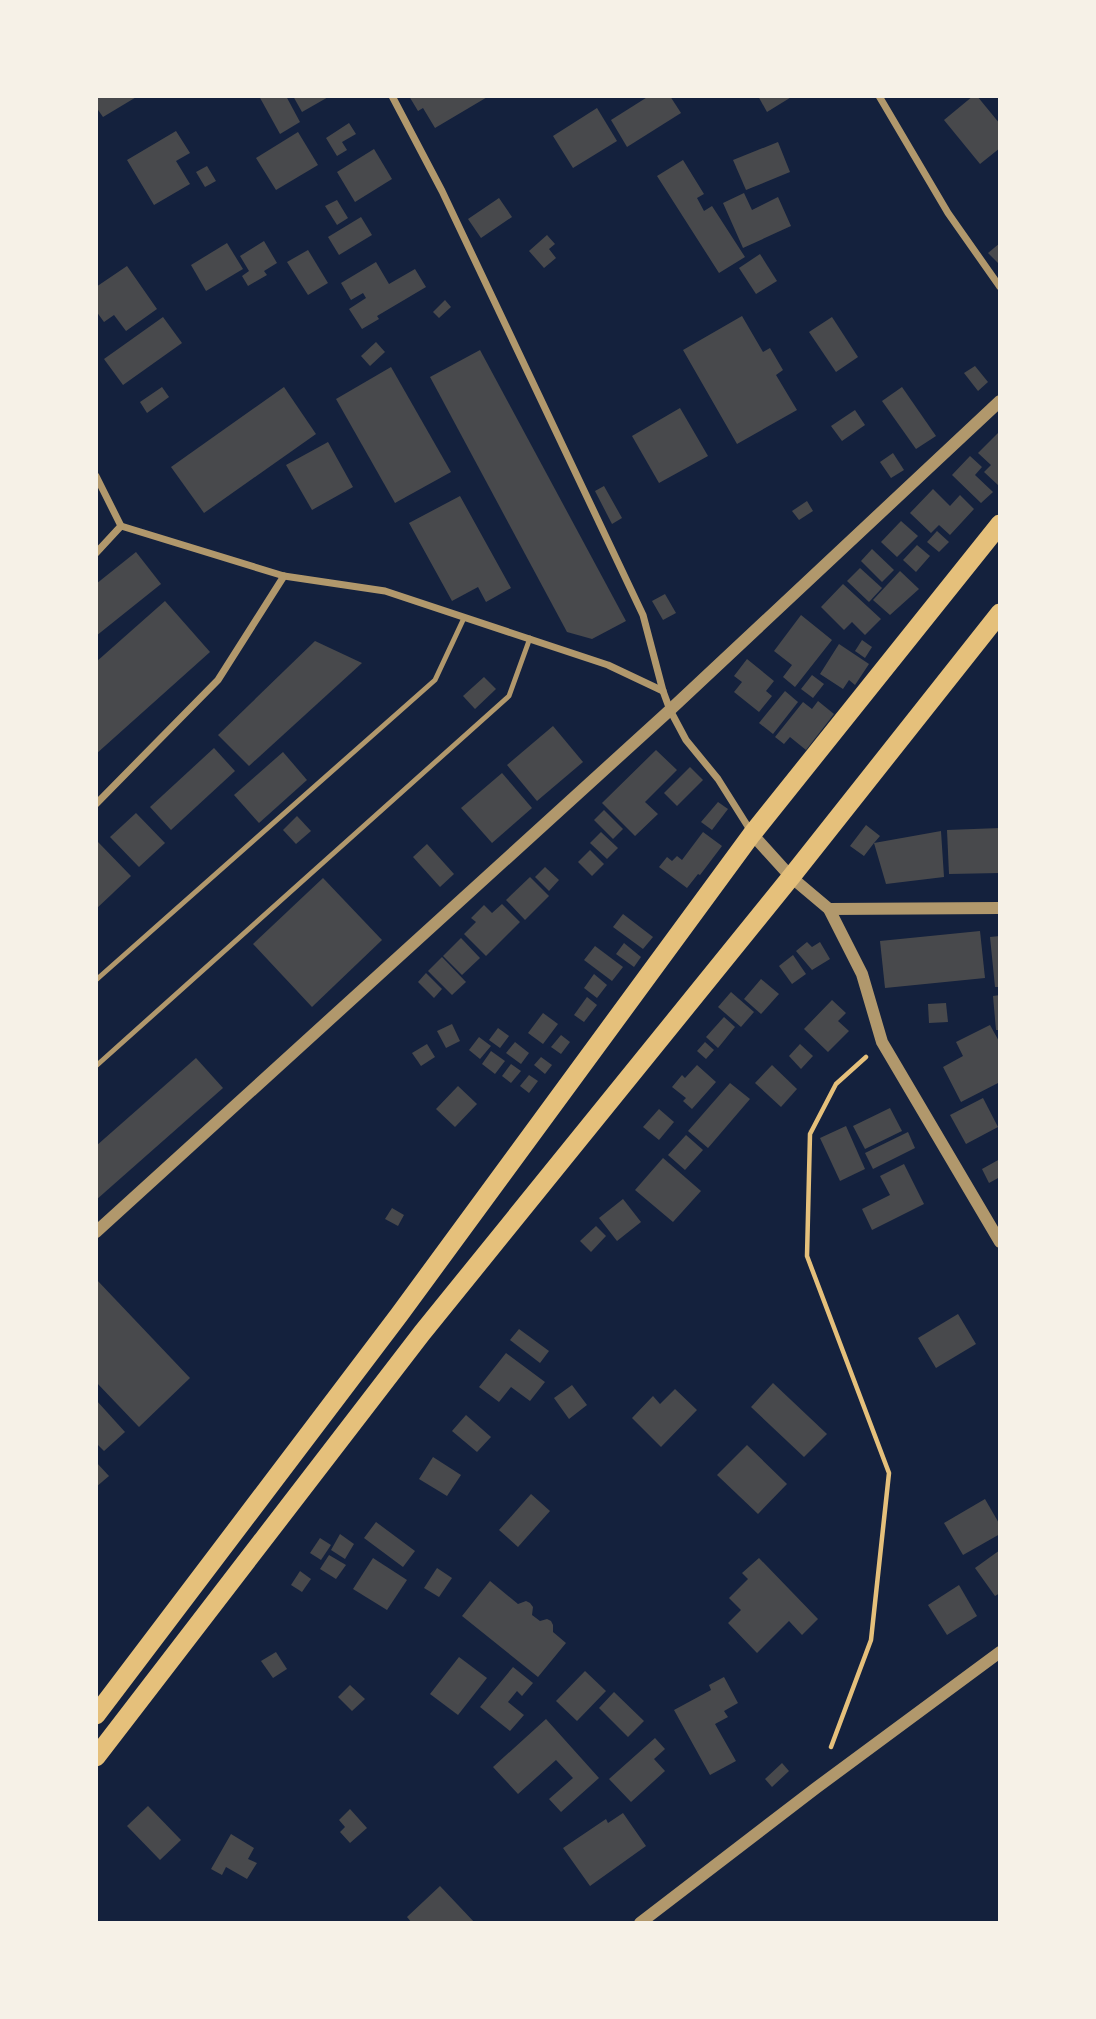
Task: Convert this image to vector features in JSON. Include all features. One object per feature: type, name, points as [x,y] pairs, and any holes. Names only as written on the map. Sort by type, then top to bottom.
[{"type":"highway","points":[[96,1715],[398,1315],[752,834],[1000,524]]},
{"type":"highway","points":[[96,1757],[422,1332],[791,877],[1000,613]]},
{"type":"street","points":[[392,96],[442,191],[643,615],[670,710],[686,740],[718,779],[752,834],[791,877],[829,909],[862,974],[882,1042],[1000,1242]]},
{"type":"street","points":[[880,96],[948,214],[1000,288]]},
{"type":"street","points":[[96,1232],[670,710],[1000,401]]},
{"type":"street","points":[[96,476],[121,526],[284,576],[385,591],[608,665],[663,691]]},
{"type":"street","points":[[96,553],[121,526]]},
{"type":"street","points":[[96,804],[218,680],[284,576]]},
{"type":"street","points":[[829,909],[1000,908]]},
{"type":"street","points":[[640,1923],[1000,1652]]},
{"type":"lane","points":[[96,980],[435,680],[464,618]]},
{"type":"lane","points":[[96,1066],[509,696],[530,638]]},
{"type":"path","points":[[816,1788],[871,1640],[889,1473],[807,1256],[810,1134],[836,1084],[882,1042]]},
{"type":"building","points":[[96,96],[138,96],[103,117],[96,107]]},
{"type":"building","points":[[259,96],[286,96],[300,122],[280,134]]},
{"type":"building","points":[[293,96],[330,96],[302,112]]},
{"type":"building","points":[[409,96],[489,96],[435,128],[423,108],[418,111]]},
{"type":"building","points":[[649,96],[670,96],[681,113],[627,147],[611,120]]},
{"type":"building","points":[[758,96],[793,96],[767,112]]},
{"type":"building","points":[[973,96],[977,96],[1000,124],[1000,148],[980,164],[944,120]]},
{"type":"building","points":[[597,108],[617,141],[573,168],[553,136]]},
{"type":"building","points":[[349,123],[356,134],[342,142],[347,150],[337,156],[326,138]]},
{"type":"building","points":[[176,131],[190,153],[176,161],[190,184],[154,205],[127,160]]},
{"type":"building","points":[[298,132],[318,165],[276,190],[256,158]]},
{"type":"building","points":[[778,142],[790,172],[746,190],[733,160]]},
{"type":"building","points":[[374,149],[392,179],[355,202],[337,172]]},
{"type":"building","points":[[683,160],[704,194],[697,198],[704,211],[712,206],[745,257],[719,273],[657,176]]},
{"type":"building","points":[[207,166],[216,181],[205,187],[196,172]]},
{"type":"building","points":[[744,193],[752,210],[778,197],[791,226],[743,248],[723,203]]},
{"type":"building","points":[[499,198],[512,217],[481,238],[468,219]]},
{"type":"building","points":[[337,200],[348,218],[337,225],[325,206]]},
{"type":"building","points":[[361,217],[372,235],[339,255],[328,237]]},
{"type":"building","points":[[547,235],[555,244],[549,249],[556,258],[544,268],[529,251]]},
{"type":"building","points":[[264,241],[277,263],[264,271],[267,275],[248,286],[242,276],[249,271],[240,256]]},
{"type":"building","points":[[227,243],[243,269],[206,291],[191,265]]},
{"type":"building","points":[[1000,243],[1000,265],[988,253]]},
{"type":"building","points":[[308,250],[328,283],[308,295],[287,262]]},
{"type":"building","points":[[760,254],[777,281],[756,294],[739,268]]},
{"type":"building","points":[[376,262],[389,284],[415,269],[426,287],[377,316],[379,319],[362,329],[349,309],[366,298],[363,293],[351,300],[341,283]]},
{"type":"building","points":[[127,266],[157,309],[126,331],[114,315],[104,322],[96,311],[96,287]]},
{"type":"building","points":[[445,300],[451,307],[439,318],[433,312]]},
{"type":"building","points":[[742,316],[763,352],[770,348],[783,370],[776,375],[797,410],[737,444],[683,350]]},
{"type":"building","points":[[163,317],[182,343],[123,385],[104,359]]},
{"type":"building","points":[[832,317],[858,357],[836,372],[809,332]]},
{"type":"building","points":[[376,342],[385,352],[370,366],[361,356]]},
{"type":"building","points":[[480,350],[626,621],[592,639],[567,632],[430,377]]},
{"type":"building","points":[[975,366],[988,382],[978,391],[964,373]]},
{"type":"building","points":[[391,367],[451,472],[395,503],[336,399]]},
{"type":"building","points":[[162,387],[169,397],[147,413],[140,402]]},
{"type":"building","points":[[284,387],[316,434],[204,513],[171,467]]},
{"type":"building","points":[[902,387],[936,436],[916,449],[882,401]]},
{"type":"building","points":[[680,408],[708,456],[659,483],[632,436]]},
{"type":"building","points":[[855,410],[865,425],[842,441],[831,426]]},
{"type":"building","points":[[1000,431],[998,485],[984,472],[991,465],[978,453]]},
{"type":"building","points":[[328,442],[353,487],[312,510],[286,465]]},
{"type":"building","points":[[893,453],[904,470],[891,478],[880,462]]},
{"type":"building","points":[[970,456],[982,467],[975,475],[993,492],[981,503],[952,475]]},
{"type":"building","points":[[604,486],[622,518],[612,524],[595,491]]},
{"type":"building","points":[[933,489],[950,506],[960,495],[974,509],[950,535],[939,525],[931,533],[910,513]]},
{"type":"building","points":[[460,496],[511,588],[486,602],[478,587],[452,601],[409,523]]},
{"type":"building","points":[[807,501],[813,511],[799,520],[792,511]]},
{"type":"building","points":[[901,521],[918,536],[897,557],[881,542]]},
{"type":"building","points":[[937,531],[949,542],[939,552],[927,542]]},
{"type":"building","points":[[917,545],[930,556],[916,572],[903,560]]},
{"type":"building","points":[[872,549],[894,570],[882,582],[861,561]]},
{"type":"building","points":[[136,552],[161,584],[96,636],[96,584]]},
{"type":"building","points":[[860,568],[882,588],[869,602],[847,581]]},
{"type":"building","points":[[900,571],[919,589],[890,615],[873,600]]},
{"type":"building","points":[[843,584],[881,619],[865,635],[852,622],[844,630],[821,607]]},
{"type":"building","points":[[665,594],[676,613],[663,620],[652,601]]},
{"type":"building","points":[[165,601],[210,652],[96,754],[96,662]]},
{"type":"building","points":[[801,615],[832,640],[795,687],[783,677],[792,665],[774,651]]},
{"type":"building","points":[[862,640],[872,647],[865,658],[855,651]]},
{"type":"building","points":[[315,641],[362,663],[249,766],[218,735]]},
{"type":"building","points":[[839,644],[869,664],[855,685],[849,680],[843,689],[820,674]]},
{"type":"building","points":[[747,659],[774,681],[766,691],[772,696],[759,712],[734,692],[742,682],[734,676]]},
{"type":"building","points":[[812,675],[824,684],[813,698],[801,689]]},
{"type":"building","points":[[484,677],[496,689],[475,709],[463,696]]},
{"type":"building","points":[[785,691],[798,702],[773,734],[759,723]]},
{"type":"building","points":[[818,701],[834,714],[806,750],[790,737],[784,744],[775,737],[803,702],[812,709]]},
{"type":"building","points":[[553,726],[583,762],[537,801],[507,765]]},
{"type":"building","points":[[214,748],[235,771],[171,830],[150,807]]},
{"type":"building","points":[[656,750],[677,770],[645,802],[658,814],[635,836],[602,803]]},
{"type":"building","points":[[283,752],[307,780],[259,823],[234,795]]},
{"type":"building","points":[[690,767],[703,780],[677,806],[664,793]]},
{"type":"building","points":[[502,773],[532,808],[492,843],[461,808]]},
{"type":"building","points":[[718,802],[728,809],[712,830],[701,822]]},
{"type":"building","points":[[604,810],[623,829],[613,839],[594,820]]},
{"type":"building","points":[[136,813],[165,843],[139,867],[110,837]]},
{"type":"building","points":[[297,816],[311,831],[296,844],[283,830]]},
{"type":"building","points":[[866,825],[880,836],[864,856],[850,846]]},
{"type":"building","points":[[1000,828],[1000,873],[949,874],[947,830]]},
{"type":"building","points":[[941,831],[944,877],[886,884],[874,843]]},
{"type":"building","points":[[601,832],[618,848],[607,859],[590,843]]},
{"type":"building","points":[[703,832],[722,846],[687,888],[659,867],[667,857],[672,861],[677,856],[682,860]]},
{"type":"building","points":[[98,842],[131,876],[96,909],[96,844]]},
{"type":"building","points":[[427,844],[454,874],[440,887],[413,857]]},
{"type":"building","points":[[590,850],[604,864],[592,876],[578,862]]},
{"type":"building","points":[[545,867],[559,880],[549,891],[535,877]]},
{"type":"building","points":[[530,877],[549,896],[525,920],[506,900]]},
{"type":"building","points":[[323,878],[382,940],[312,1007],[253,944]]},
{"type":"building","points":[[502,904],[520,922],[486,956],[464,934],[476,922],[471,918],[484,905],[492,913]]},
{"type":"building","points":[[623,914],[653,937],[643,949],[613,927]]},
{"type":"building","points":[[980,931],[985,978],[885,988],[880,941]]},
{"type":"building","points":[[1000,936],[1000,987],[995,987],[990,937]]},
{"type":"building","points":[[461,938],[480,958],[462,975],[443,956]]},
{"type":"building","points":[[807,942],[812,947],[820,942],[830,959],[812,970],[796,951]]},
{"type":"building","points":[[624,943],[641,957],[634,967],[616,954]]},
{"type":"building","points":[[595,946],[623,967],[612,981],[584,960]]},
{"type":"building","points":[[793,955],[806,974],[792,984],[779,966]]},
{"type":"building","points":[[442,957],[466,982],[452,995],[428,971]]},
{"type":"building","points":[[426,973],[442,989],[434,998],[418,982]]},
{"type":"building","points":[[594,974],[607,985],[597,998],[584,988]]},
{"type":"building","points":[[761,979],[779,994],[761,1014],[744,999]]},
{"type":"building","points":[[731,992],[754,1012],[741,1027],[718,1007]]},
{"type":"building","points":[[1000,995],[1000,1030],[996,1030],[993,996]]},
{"type":"building","points":[[587,997],[597,1005],[584,1022],[574,1015]]},
{"type":"building","points":[[832,1000],[846,1013],[838,1021],[849,1031],[828,1052],[804,1029]]},
{"type":"building","points":[[946,1003],[948,1022],[929,1023],[928,1004]]},
{"type":"building","points":[[543,1013],[558,1024],[543,1044],[528,1033]]},
{"type":"building","points":[[724,1017],[735,1027],[718,1048],[706,1037]]},
{"type":"building","points":[[452,1024],[460,1041],[446,1048],[437,1031]]},
{"type":"building","points":[[990,1025],[1000,1043],[1000,1082],[961,1102],[943,1067],[963,1056],[956,1042]]},
{"type":"building","points":[[498,1028],[509,1036],[500,1048],[489,1040]]},
{"type":"building","points":[[561,1035],[570,1042],[561,1054],[551,1047]]},
{"type":"building","points":[[479,1037],[491,1046],[480,1059],[469,1050]]},
{"type":"building","points":[[515,1042],[529,1053],[521,1064],[506,1053]]},
{"type":"building","points":[[705,1042],[714,1050],[706,1059],[697,1051]]},
{"type":"building","points":[[427,1044],[435,1057],[421,1066],[412,1053]]},
{"type":"building","points":[[800,1044],[813,1056],[801,1069],[789,1056]]},
{"type":"building","points":[[491,1051],[505,1061],[495,1074],[482,1064]]},
{"type":"building","points":[[541,1057],[552,1065],[545,1074],[534,1065]]},
{"type":"building","points":[[196,1058],[223,1088],[96,1200],[96,1146]]},
{"type":"building","points":[[511,1064],[521,1071],[511,1083],[502,1076]]},
{"type":"building","points":[[697,1065],[716,1082],[692,1109],[683,1101],[686,1098],[672,1087],[682,1075],[685,1078]]},
{"type":"building","points":[[772,1065],[797,1089],[781,1107],[755,1083]]},
{"type":"building","points":[[529,1075],[538,1081],[529,1093],[520,1086]]},
{"type":"building","points":[[730,1083],[750,1099],[708,1148],[688,1131]]},
{"type":"building","points":[[458,1086],[477,1104],[455,1127],[436,1109]]},
{"type":"building","points":[[983,1098],[998,1127],[966,1144],[950,1115]]},
{"type":"building","points":[[890,1108],[902,1131],[865,1149],[853,1126]]},
{"type":"building","points":[[659,1109],[674,1122],[659,1140],[643,1127]]},
{"type":"building","points":[[846,1126],[865,1169],[840,1181],[820,1138]]},
{"type":"building","points":[[908,1132],[915,1148],[873,1169],[865,1153]]},
{"type":"building","points":[[686,1135],[703,1150],[685,1170],[668,1155]]},
{"type":"building","points":[[663,1158],[701,1191],[673,1222],[635,1190]]},
{"type":"building","points":[[1000,1159],[1000,1177],[989,1183],[982,1169]]},
{"type":"building","points":[[904,1164],[924,1204],[872,1230],[862,1209],[890,1195],[880,1176]]},
{"type":"building","points":[[623,1199],[641,1222],[617,1241],[599,1218]]},
{"type":"building","points":[[392,1208],[404,1215],[398,1226],[385,1219]]},
{"type":"building","points":[[596,1226],[606,1236],[591,1252],[580,1241]]},
{"type":"building","points":[[96,1279],[190,1378],[139,1427],[96,1382]]},
{"type":"building","points":[[958,1314],[976,1344],[936,1368],[918,1338]]},
{"type":"building","points":[[519,1329],[549,1351],[540,1363],[510,1340]]},
{"type":"building","points":[[506,1353],[545,1382],[530,1401],[511,1387],[499,1402],[479,1387]]},
{"type":"building","points":[[773,1383],[827,1434],[804,1457],[751,1407]]},
{"type":"building","points":[[572,1385],[587,1405],[569,1419],[554,1398]]},
{"type":"building","points":[[675,1389],[697,1410],[661,1447],[632,1418],[653,1396],[660,1404]]},
{"type":"building","points":[[96,1400],[125,1432],[104,1451],[96,1443]]},
{"type":"building","points":[[466,1415],[491,1437],[477,1452],[452,1431]]},
{"type":"building","points":[[747,1445],[787,1484],[758,1514],[717,1475]]},
{"type":"building","points":[[433,1457],[461,1475],[447,1496],[419,1479]]},
{"type":"building","points":[[96,1462],[109,1476],[96,1487]]},
{"type":"building","points":[[531,1494],[550,1511],[518,1547],[499,1530]]},
{"type":"building","points":[[985,1499],[1000,1525],[1000,1534],[963,1555],[944,1523]]},
{"type":"building","points":[[376,1522],[415,1551],[403,1567],[364,1538]]},
{"type":"building","points":[[340,1534],[354,1544],[345,1559],[331,1550]]},
{"type":"building","points":[[320,1538],[331,1545],[321,1560],[310,1553]]},
{"type":"building","points":[[1000,1550],[1000,1593],[995,1596],[975,1568]]},
{"type":"building","points":[[329,1555],[346,1565],[336,1579],[320,1569]]},
{"type":"building","points":[[373,1558],[407,1580],[387,1610],[353,1589]]},
{"type":"building","points":[[759,1558],[818,1619],[802,1635],[789,1621],[757,1653],[728,1623],[741,1610],[729,1598],[748,1579],[742,1573]]},
{"type":"building","points":[[437,1568],[452,1578],[439,1597],[424,1588]]},
{"type":"building","points":[[300,1571],[311,1579],[302,1592],[291,1585]]},
{"type":"building","points":[[490,1581],[518,1604],[526,1601],[530,1603],[533,1607],[532,1615],[540,1621],[551,1621],[553,1632],[566,1643],[538,1677],[462,1616]]},
{"type":"building","points":[[959,1585],[977,1616],[947,1635],[928,1605]]},
{"type":"building","points":[[276,1652],[287,1669],[273,1678],[261,1661]]},
{"type":"building","points":[[459,1657],[487,1678],[458,1715],[430,1694]]},
{"type":"building","points":[[513,1667],[533,1683],[522,1696],[517,1691],[508,1702],[524,1715],[510,1731],[480,1707]]},
{"type":"building","points":[[585,1671],[606,1691],[577,1721],[556,1701]]},
{"type":"building","points":[[724,1677],[738,1703],[724,1711],[728,1717],[715,1724],[736,1761],[710,1775],[674,1710],[711,1690],[709,1685]]},
{"type":"building","points":[[350,1685],[365,1699],[352,1711],[338,1697]]},
{"type":"building","points":[[614,1692],[644,1721],[628,1737],[599,1708]]},
{"type":"building","points":[[546,1719],[599,1778],[561,1812],[549,1799],[573,1778],[556,1760],[518,1794],[493,1767]]},
{"type":"building","points":[[655,1738],[665,1749],[654,1759],[665,1771],[631,1802],[609,1779]]},
{"type":"building","points":[[782,1763],[789,1771],[772,1787],[765,1779]]},
{"type":"building","points":[[148,1806],[181,1840],[160,1860],[127,1826]]},
{"type":"building","points":[[350,1809],[367,1828],[350,1843],[340,1832],[345,1827],[339,1820]]},
{"type":"building","points":[[623,1813],[646,1846],[590,1886],[563,1848],[606,1819],[608,1823]]},
{"type":"building","points":[[231,1834],[254,1848],[248,1859],[257,1863],[247,1879],[226,1867],[222,1875],[211,1869]]},
{"type":"building","points":[[440,1886],[475,1923],[412,1923],[407,1917]]}]
